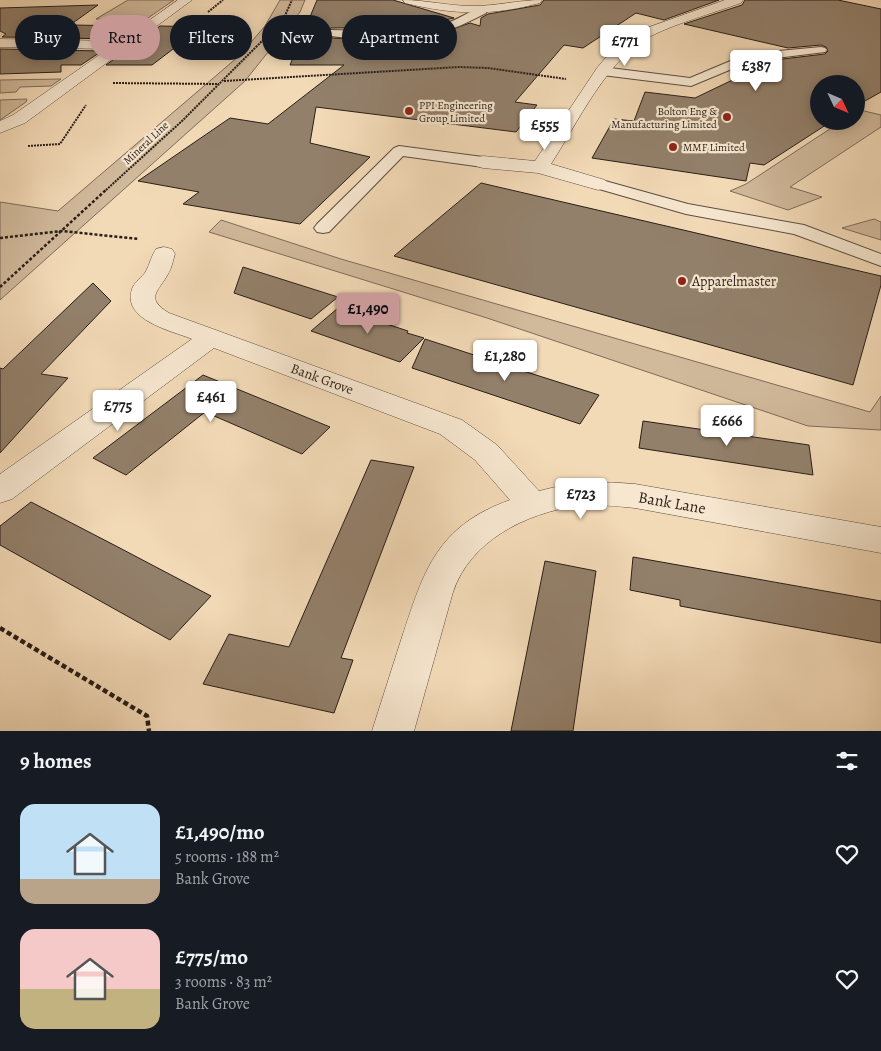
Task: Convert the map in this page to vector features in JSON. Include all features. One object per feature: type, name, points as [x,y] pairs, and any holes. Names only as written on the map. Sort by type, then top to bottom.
[{"type":"street","points":[[160,19],[186,0]]},
{"type":"street","points":[[409,0],[450,9],[482,11],[502,9],[536,0]]},
{"type":"street","points":[[540,167],[598,77],[617,53],[646,33],[737,0]]},
{"type":"street","points":[[0,43],[90,44]]},
{"type":"street","points":[[0,128],[19,119],[103,60]]},
{"type":"street","points":[[483,162],[540,167],[598,184]]},
{"type":"street","name":"Bank Grove","points":[[164,254],[156,273],[144,289],[142,301],[148,311],[160,318],[210,338],[451,427],[469,437],[486,450],[532,504]]},
{"type":"street","points":[[0,491],[210,338]]},
{"type":"street","name":"Bank Lane","points":[[393,731],[438,582],[452,558],[474,536],[502,518],[532,504],[596,493],[635,496],[881,540]]},
{"type":"lane","points":[[332,33],[391,33],[431,29],[471,18],[482,11]]},
{"type":"lane","points":[[598,77],[691,82],[747,58],[821,50]]},
{"type":"lane","points":[[323,228],[400,151],[483,162]]},
{"type":"lane","points":[[598,184],[686,209],[798,229],[881,260]]},
{"type":"path","name":"Mineral Line","points":[[0,287],[62,232],[220,84],[283,20],[292,0]]},
{"type":"path","points":[[223,81],[459,67],[598,77]]},
{"type":"path","points":[[119,84],[175,82],[220,84]]},
{"type":"path","points":[[0,238],[62,232],[137,238],[164,254]]},
{"type":"path","points":[[0,628],[147,716],[149,731]]},
{"type":"shaded area","points":[[128,0],[174,0],[152,15],[103,15]]},
{"type":"shaded area","points":[[280,0],[305,0],[298,15],[271,15]]},
{"type":"shaded area","points":[[262,29],[262,60],[245,81],[0,300],[0,202],[58,211],[234,60],[252,60],[252,41]]},
{"type":"shaded area","points":[[61,79],[51,86],[20,87],[16,92],[0,93],[0,80]]},
{"type":"shaded area","points":[[27,99],[26,102],[0,120],[0,100]]},
{"type":"shaded area","points":[[865,111],[881,115],[881,127],[790,187],[822,197],[788,210],[730,191],[746,184],[828,130],[865,130]]},
{"type":"shaded area","points":[[874,219],[881,222],[881,240],[842,228]]},
{"type":"shaded area","points":[[221,220],[341,259],[870,412],[881,396],[881,430],[808,426],[487,318],[209,232]]},
{"type":"building","points":[[317,0],[393,0],[444,15],[342,15],[342,28],[332,28],[332,15],[311,15]]},
{"type":"building","points":[[544,0],[719,0],[664,20],[636,13],[583,48],[564,45],[515,102],[537,105],[516,132],[316,107],[310,143],[370,157],[300,224],[183,204],[199,192],[138,181],[230,118],[268,124],[344,65],[290,65],[292,60],[332,60],[332,38],[342,39],[342,60],[457,60],[457,27],[470,23],[480,26],[481,18],[488,14],[540,5]]},
{"type":"building","points":[[745,0],[838,0],[881,9],[881,92],[865,101],[865,75],[810,75],[810,130],[818,130],[764,165],[750,163],[746,181],[592,158],[614,119],[634,121],[645,92],[695,98],[774,60],[825,54],[828,51],[826,47],[821,45],[788,48],[684,24],[742,5]]},
{"type":"building","points":[[98,5],[80,18],[80,15],[15,15],[15,37],[2,37],[6,34],[0,31],[0,8]]},
{"type":"building","points":[[80,25],[90,25],[90,39],[80,38]]},
{"type":"building","points":[[160,26],[170,26],[170,51],[160,59]]},
{"type":"building","points":[[0,49],[15,49],[15,60],[80,60],[80,51],[90,51],[90,59],[81,65],[61,65],[61,72],[0,74]]},
{"type":"building","points":[[113,60],[159,60],[152,65],[106,65]]},
{"type":"building","name":"Apparelmaster","points":[[481,183],[881,276],[881,285],[853,385],[394,256]]},
{"type":"building","points":[[243,267],[338,297],[311,319],[234,293]]},
{"type":"building","points":[[93,283],[111,301],[41,374],[68,378],[0,453],[0,368],[3,369]]},
{"type":"building","points":[[338,308],[424,338],[400,362],[311,331]]},
{"type":"building","points":[[425,339],[599,395],[580,424],[412,368]]},
{"type":"building","points":[[203,375],[330,427],[302,454],[205,412],[126,475],[93,458]]},
{"type":"building","points":[[643,421],[809,445],[813,475],[639,448]]},
{"type":"building","points":[[371,460],[414,467],[341,658],[353,660],[334,713],[203,684],[229,634],[289,647]]},
{"type":"building","points":[[31,502],[211,596],[170,640],[0,545],[0,526]]},
{"type":"building","points":[[633,557],[881,601],[881,643],[680,606],[680,600],[630,590]]},
{"type":"building","points":[[545,561],[596,571],[573,731],[511,731]]},
{"type":"place","name":"PPI Engineering Group Limited","points":[[409,111]]},
{"type":"place","name":"Bolton Eng & Manufacturing Limited","points":[[727,117]]},
{"type":"place","name":"MMF Limited","points":[[673,147]]},
{"type":"place","name":"Apparelmaster","points":[[682,281]]}]
